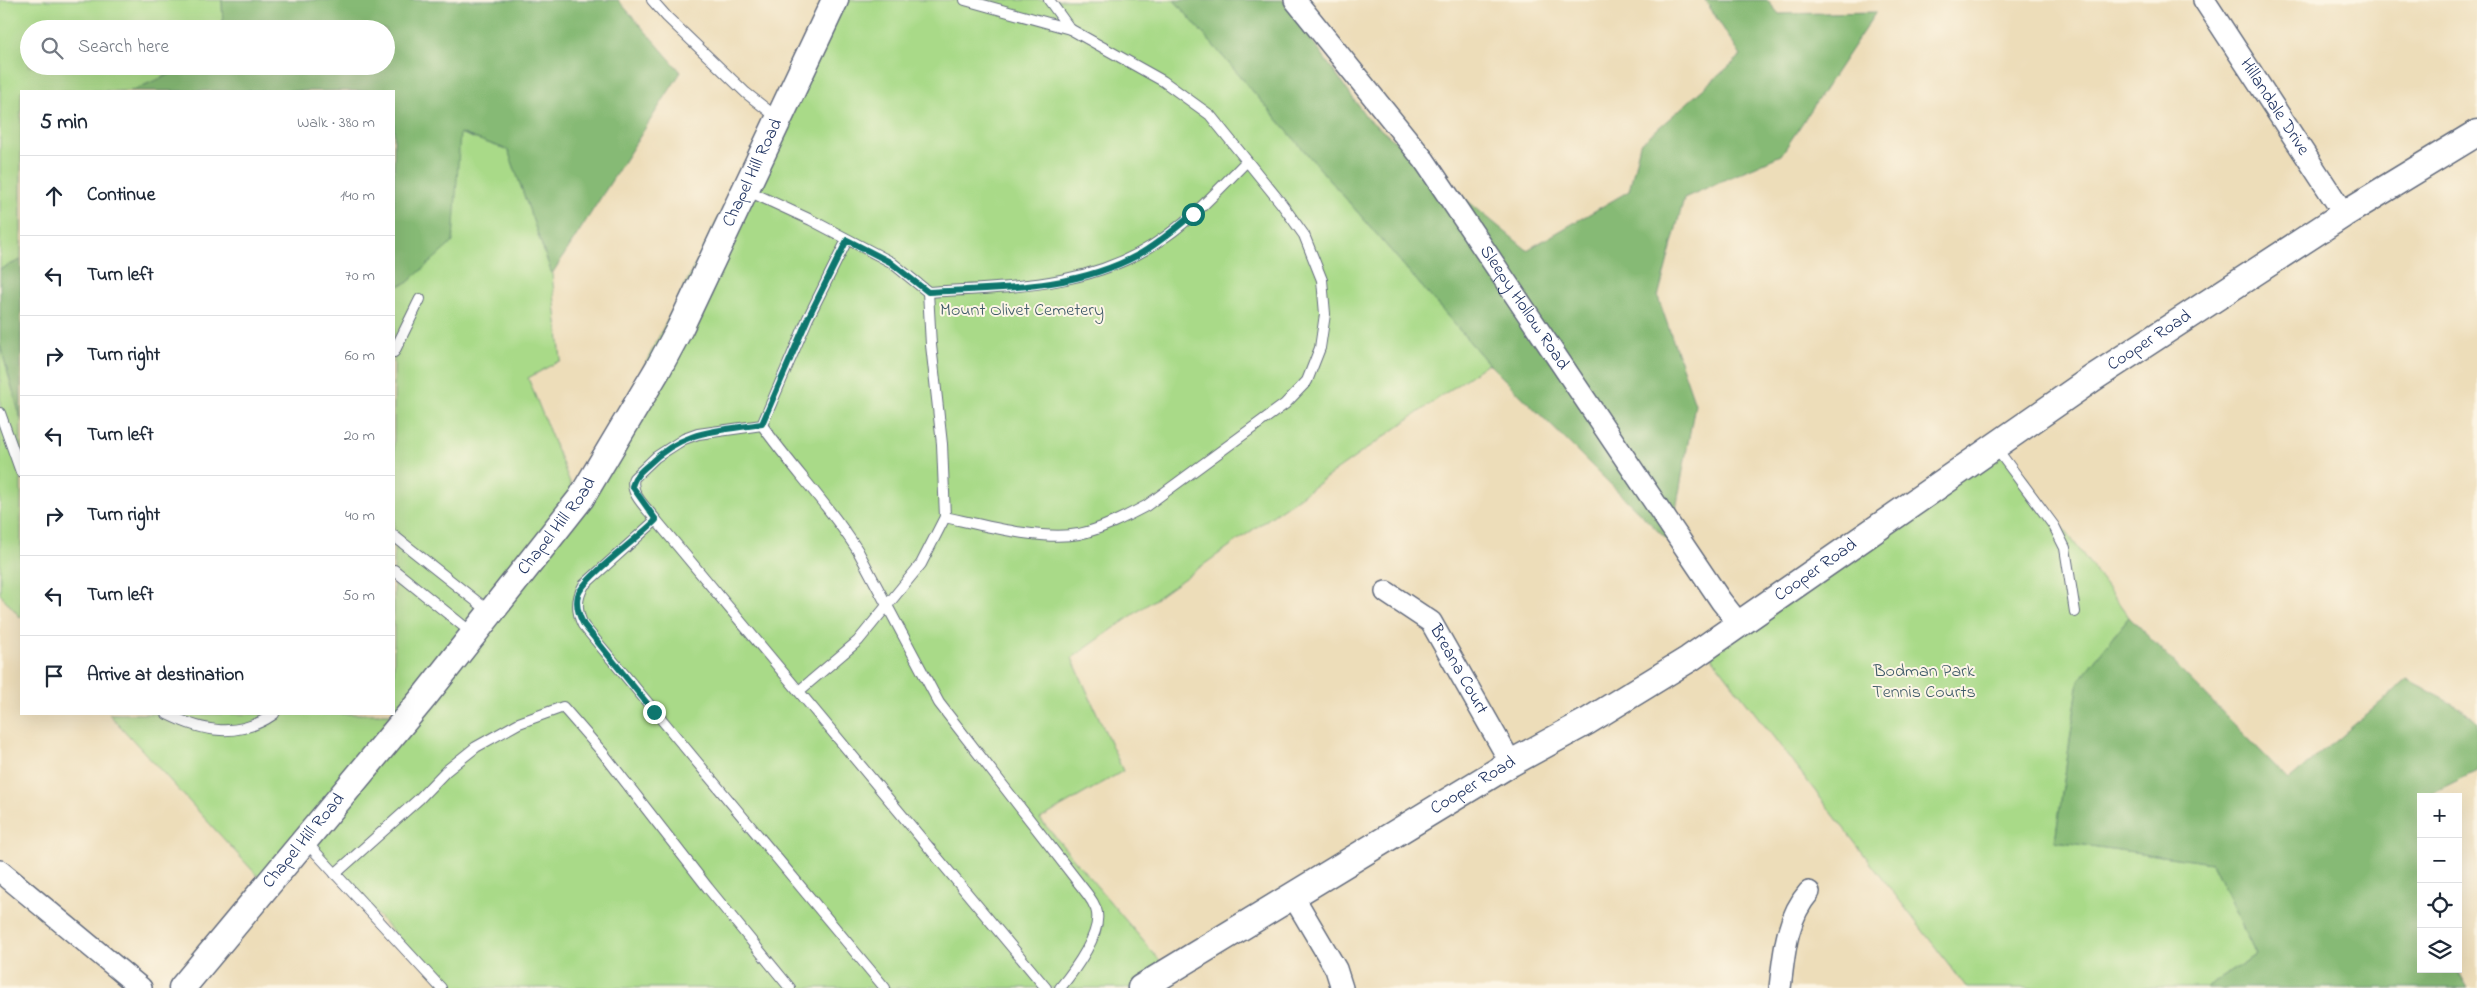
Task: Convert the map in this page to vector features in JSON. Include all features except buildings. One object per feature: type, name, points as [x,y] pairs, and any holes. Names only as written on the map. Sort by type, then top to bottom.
[{"type":"street","name":"Chapel Hill Road","points":[[182,988],[424,697],[472,633],[505,596],[581,498],[680,328],[835,0]]},
{"type":"street","name":"Sleepy Hollow Road","points":[[1295,0],[1424,160],[1721,601],[1740,625]]},
{"type":"street","name":"Hillandale Drive","points":[[2204,0],[2344,214]]},
{"type":"street","name":"Cooper Road","points":[[1141,988],[1511,763],[1588,721],[1689,659],[1996,448],[2094,378],[2344,214],[2477,133]]},
{"type":"street","name":"Breana Court","points":[[1386,592],[1431,622],[1511,763]]},
{"type":"street","points":[[0,871],[141,988]]},
{"type":"street","points":[[1780,988],[1789,927],[1801,901],[1809,892]]},
{"type":"street","points":[[1293,896],[1327,953],[1342,988]]},
{"type":"lane","points":[[652,0],[667,17],[746,93],[779,119]]},
{"type":"lane","points":[[946,517],[987,526],[1064,535],[1079,534],[1121,519],[1146,506],[1285,404],[1298,391],[1312,372],[1320,348],[1325,314],[1322,280],[1304,235],[1282,203],[1246,162],[1210,115],[1157,77],[1070,29],[965,0]]},
{"type":"lane","points":[[1049,0],[1070,29]]},
{"type":"lane","points":[[746,190],[811,220],[890,262],[928,292],[1056,282],[1107,269],[1138,255],[1166,237],[1193,214],[1246,162]]},
{"type":"lane","points":[[762,424],[808,318],[847,240]]},
{"type":"lane","points":[[799,690],[858,641],[921,564],[946,517],[942,444],[931,345],[928,292]]},
{"type":"lane","points":[[395,350],[420,299]]},
{"type":"lane","points":[[0,413],[20,469]]},
{"type":"lane","points":[[762,424],[691,436],[673,443],[634,478],[632,486],[656,520],[1046,988]]},
{"type":"lane","points":[[762,424],[787,460],[845,530],[939,703],[1088,895],[1096,909],[1097,922],[1094,934],[1070,977],[1060,988]]},
{"type":"lane","points":[[1996,448],[2054,526],[2065,548],[2075,612]]},
{"type":"lane","points":[[656,520],[584,586],[578,594],[579,616],[584,625],[654,712],[884,988]]},
{"type":"lane","points":[[395,537],[490,612]]},
{"type":"lane","points":[[395,571],[472,633]]},
{"type":"lane","points":[[335,874],[419,799],[446,771],[476,747],[519,723],[563,707],[603,753],[708,888],[790,988]]},
{"type":"lane","points":[[169,715],[192,726],[214,730],[232,730],[250,726],[272,715]]},
{"type":"lane","points":[[304,840],[440,988]]},
{"type":"green space","points":[[0,0],[222,0],[223,20],[20,20],[20,75],[168,75],[133,90],[20,90],[20,260],[0,269]]},
{"type":"green space","points":[[222,0],[618,0],[681,72],[552,274],[508,150],[460,133],[453,242],[407,283],[395,287],[395,90],[133,90],[168,75],[395,75],[395,20],[223,20]]},
{"type":"green space","name":"Mount Olivet Cemetery","points":[[828,0],[1174,0],[1488,363],[1072,658],[1123,771],[1040,819],[1167,969],[1136,988],[445,988],[306,838],[266,885],[110,715],[395,715],[395,287],[407,283],[452,242],[459,133],[508,150],[552,274],[561,360],[528,378],[577,500]]},
{"type":"green space","points":[[1174,0],[1283,0],[1367,118],[1527,250],[1629,191],[1640,144],[1741,56],[1705,0],[1767,0],[1779,14],[1876,12],[1781,155],[1684,198],[1658,297],[1695,404],[1670,543],[1488,363]]},
{"type":"green space","points":[[20,260],[20,415],[0,345],[0,269]]},
{"type":"green space","points":[[0,345],[20,415],[20,617],[0,594]]},
{"type":"green space","name":"Bodman Park Tennis Courts","points":[[2003,446],[2129,617],[2079,680],[2055,841],[2212,863],[2256,955],[2205,988],[1967,988],[1704,647]]},
{"type":"green space","points":[[2129,617],[2289,780],[2407,680],[2464,710],[2477,722],[2477,771],[2434,793],[2417,793],[2417,973],[2459,973],[2468,988],[2205,988],[2256,955],[2212,863],[2055,841],[2079,680]]},
{"type":"route","points":[[654,712],[584,625],[579,616],[578,594],[594,575],[642,536],[656,520],[635,493],[632,486],[634,478],[656,457],[673,443],[698,434],[762,424],[808,318],[847,240],[890,262],[928,292],[1023,286],[1077,278],[1107,269],[1138,255],[1166,237],[1193,214]]}]
